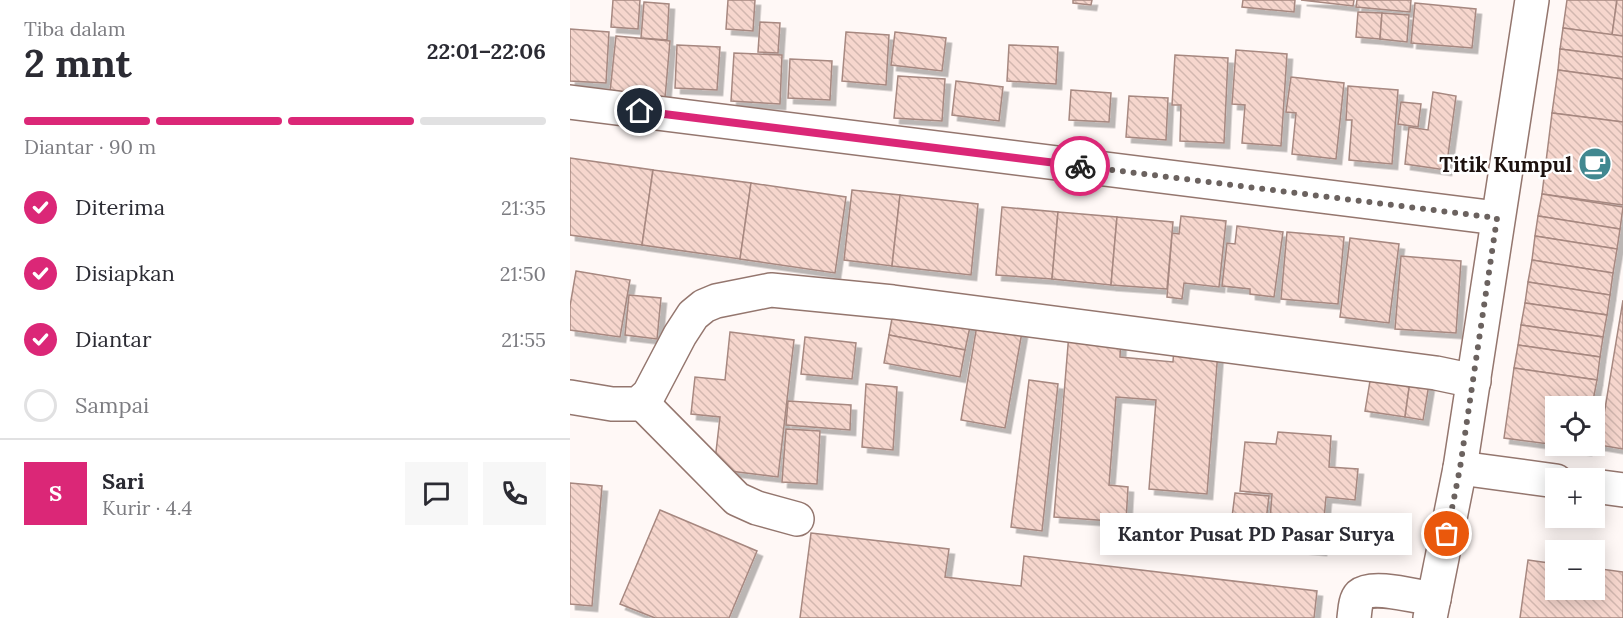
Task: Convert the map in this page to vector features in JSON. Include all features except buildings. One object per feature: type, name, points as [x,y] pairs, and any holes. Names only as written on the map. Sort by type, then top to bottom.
[{"type":"street","points":[[1354,618],[1357,599],[1361,594],[1375,589],[1432,609],[1460,468],[1532,0]]},
{"type":"street","points":[[570,102],[1497,218]]},
{"type":"street","points":[[570,397],[619,405],[641,402],[650,393],[693,315],[704,306],[716,301],[771,290],[893,302],[1436,373],[1474,381]]},
{"type":"street","points":[[641,402],[737,499],[757,508],[797,519]]},
{"type":"street","points":[[1460,468],[1545,480]]},
{"type":"street","points":[[1605,487],[1623,489]]},
{"type":"way so far","points":[[1080,166],[1497,218],[1460,468],[1447,534]]},
{"type":"place","name":"Titik Kumpul","points":[[1595,164]]},
{"type":"place","name":"Kantor Pusat PD Pasar Surya","points":[[1447,534]]},
{"type":"route","points":[[640,111],[1080,166]]}]
